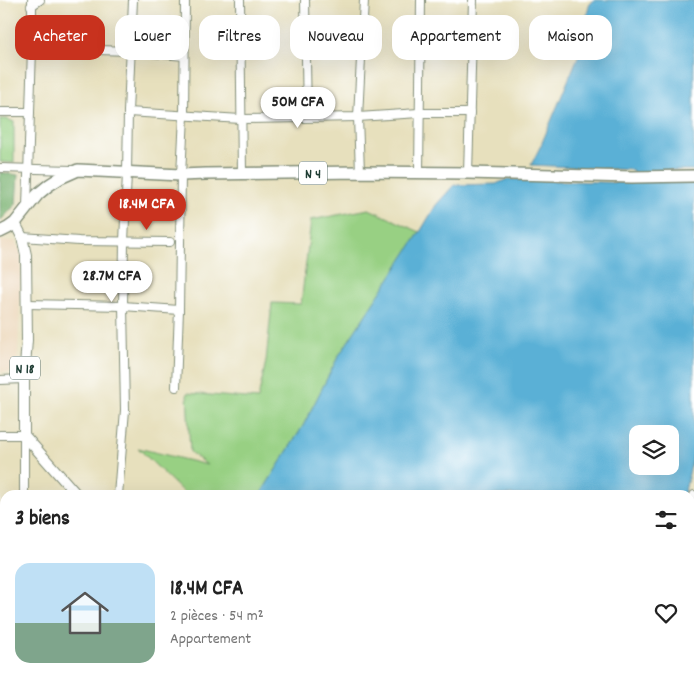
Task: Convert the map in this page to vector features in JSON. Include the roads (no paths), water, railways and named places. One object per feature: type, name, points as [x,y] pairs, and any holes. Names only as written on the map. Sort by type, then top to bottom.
[{"type":"highway","name":"N 4","points":[[0,232],[14,223],[38,194],[49,184],[78,170],[180,175],[419,172],[632,177],[694,176]]},
{"type":"main road","name":"N 18","points":[[14,223],[22,236],[26,255],[27,340],[24,379],[24,435]]},
{"type":"main road","points":[[24,435],[73,490]]},
{"type":"street","points":[[31,3],[40,0]]},
{"type":"street","points":[[132,15],[133,0]]},
{"type":"street","points":[[185,0],[185,15]]},
{"type":"street","points":[[240,0],[242,174]]},
{"type":"street","points":[[305,0],[307,117]]},
{"type":"street","points":[[360,172],[358,117],[364,0]]},
{"type":"street","points":[[419,172],[421,0]]},
{"type":"street","points":[[468,173],[473,0]]},
{"type":"street","points":[[27,207],[32,60]]},
{"type":"street","points":[[118,490],[125,410],[124,242],[131,60]]},
{"type":"street","points":[[176,387],[184,60]]},
{"type":"street","points":[[0,112],[30,112]]},
{"type":"street","points":[[128,112],[241,119],[470,113]]},
{"type":"street","points":[[0,168],[78,170]]},
{"type":"street","points":[[22,236],[79,241],[170,242]]},
{"type":"street","points":[[26,304],[123,306],[179,310]]},
{"type":"street","points":[[0,380],[24,379]]},
{"type":"street","points":[[0,435],[24,435],[24,490]]},
{"type":"water","points":[[594,0],[694,0],[694,170],[665,170],[664,181],[694,183],[694,453],[685,490],[263,490],[303,426],[338,357],[436,205],[454,185],[496,184],[507,179],[631,183],[633,170],[531,165],[577,60],[612,60],[612,15],[587,15],[589,5]]}]
